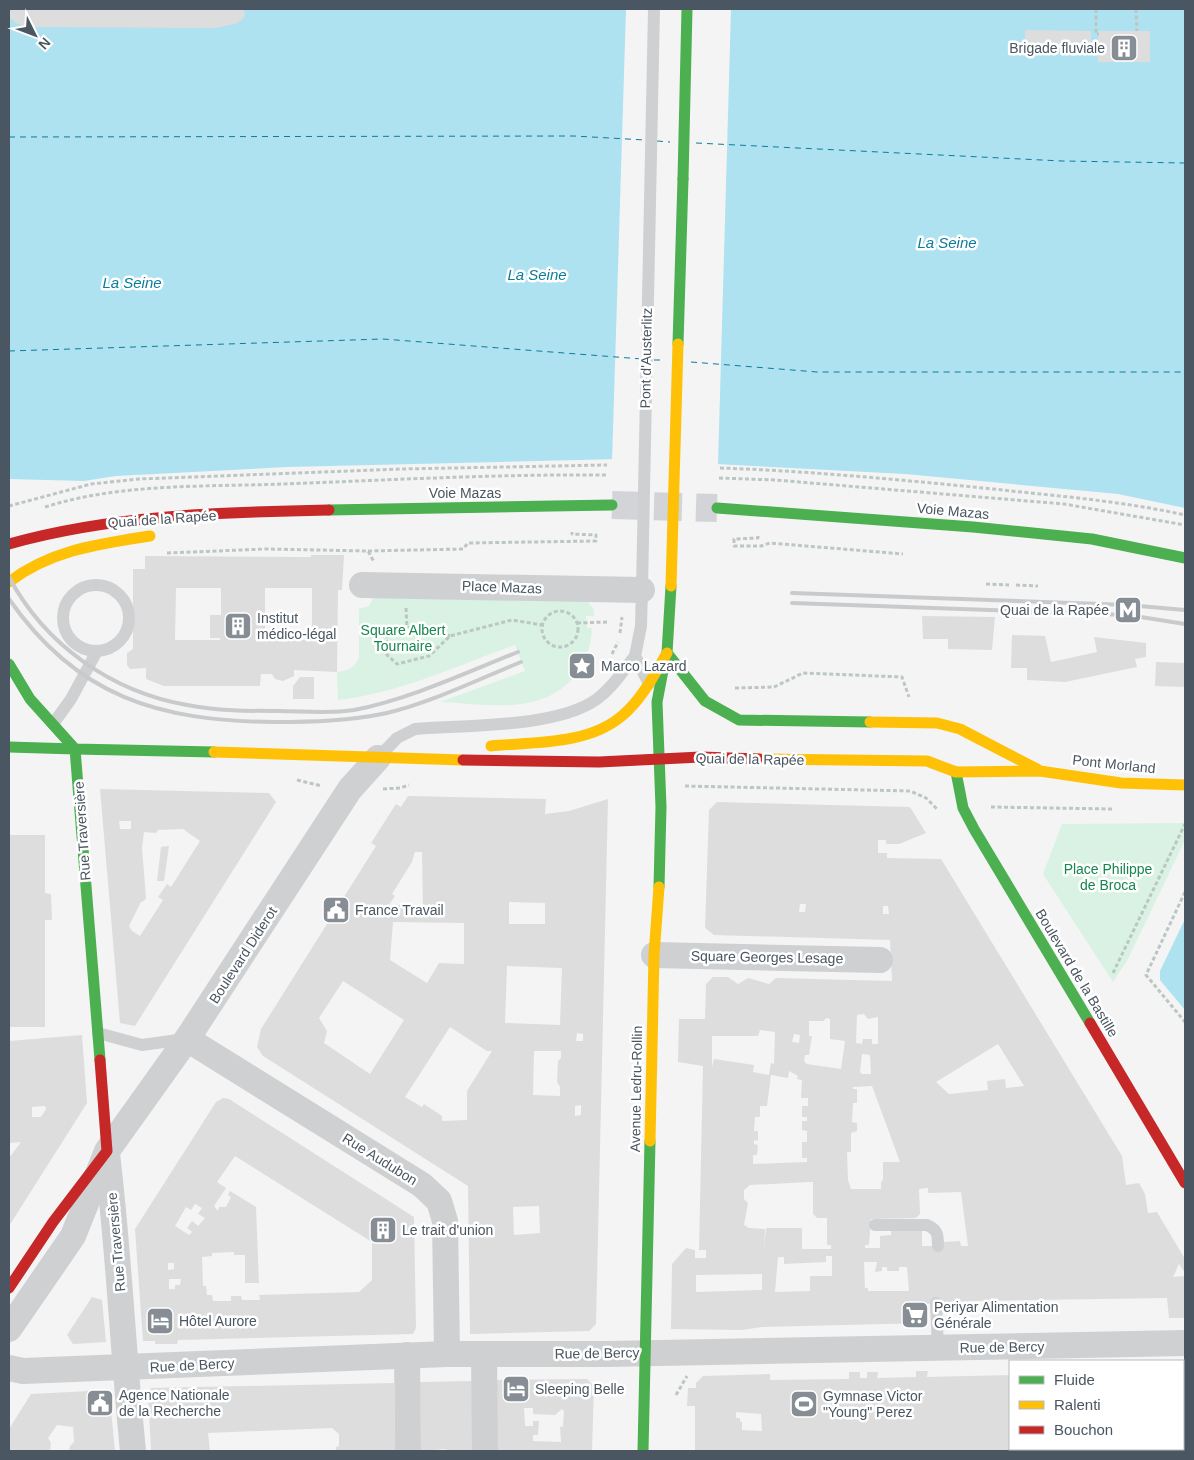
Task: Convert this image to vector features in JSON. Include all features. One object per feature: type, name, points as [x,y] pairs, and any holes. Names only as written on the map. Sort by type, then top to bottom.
[{"type":"main road","points":[[658,702],[667,653],[671,586],[688,9]]},
{"type":"main road","name":"Voie Mazas","points":[[318,509],[612,505]]},
{"type":"main road","name":"Voie Mazas","points":[[717,508],[973,527],[1082,538],[1185,558]]},
{"type":"main road","points":[[273,523],[318,509]]},
{"type":"main road","name":"Quai de la Rapée","points":[[9,544],[41,534],[98,524],[318,509]]},
{"type":"main road","points":[[9,582],[40,559],[66,550],[157,535]]},
{"type":"main road","points":[[667,653],[705,701],[740,720],[937,723],[960,729],[1040,771]]},
{"type":"main road","name":"Quai de la Rapée","points":[[378,758],[560,738],[592,732],[622,716],[649,684],[667,653]]},
{"type":"main road","points":[[9,664],[30,699],[75,749]]},
{"type":"main road","points":[[16,694],[30,699]]},
{"type":"main road","name":"Avenue Ledru-Rollin","points":[[643,1451],[654,955],[658,913],[661,807],[658,702]]},
{"type":"main road","name":"Quai de la Rapée","points":[[9,747],[621,763],[701,757],[723,759],[927,761],[956,772],[1040,771]]},
{"type":"main road","name":"Rue Traversière","points":[[75,749],[107,1151]]},
{"type":"main road","name":"Pont Morland","points":[[1040,771],[1121,783],[1185,785]]},
{"type":"main road","name":"Boulevard de la Bastille","points":[[956,772],[963,808],[971,824],[1185,1183]]},
{"type":"main road","name":"Boulevard Diderot","points":[[9,1288],[53,1222],[107,1151]]},
{"type":"street","name":"Place Mazas","points":[[370,576],[642,588]]},
{"type":"street","name":"Boulevard Diderot","points":[[9,1329],[73,1236],[107,1151],[187,1039],[350,789],[378,758]]},
{"type":"street","name":"Square Georges Lesage","points":[[654,955],[880,960]]},
{"type":"street","name":"Rue Audubon","points":[[187,1039],[422,1185],[439,1201],[445,1221],[447,1354]]},
{"type":"street","name":"Rue Traversière","points":[[107,1151],[116,1231],[132,1451]]},
{"type":"street","name":"Rue de Bercy","points":[[9,1368],[23,1371],[125,1368],[447,1354],[646,1353],[1185,1342]]},
{"type":"street","points":[[484,1354],[485,1451]]},
{"type":"street","points":[[407,1355],[408,1451]]},
{"type":"lane","name":"Pont d'Austerlitz","points":[[635,656],[641,626],[654,9]]},
{"type":"lane","points":[[91,586],[111,589],[123,600],[128,615],[128,625],[117,643],[108,649],[97,651],[86,650],[77,645],[69,637],[64,627],[64,611],[71,596],[80,589],[91,586]]},
{"type":"lane","points":[[53,724],[71,699],[97,651]]},
{"type":"lane","points":[[378,758],[398,738],[415,729],[554,718],[583,708],[611,688],[635,656],[658,702]]},
{"type":"lane","points":[[98,1033],[142,1045],[187,1039]]},
{"type":"lane","points":[[875,1224],[927,1225],[934,1228],[937,1232],[938,1246]]},
{"type":"lane","points":[[936,1303],[938,1348]]},
{"type":"path","points":[[1096,9],[1096,34],[1098,34]]},
{"type":"path","points":[[1136,9],[1137,31]]},
{"type":"path","points":[[9,506],[92,484],[139,478],[401,469],[608,466]]},
{"type":"path","points":[[720,468],[889,478],[1134,504],[1185,515]]},
{"type":"path","name":"Voie Mazas","points":[[719,478],[795,481],[1064,504],[1185,525]]},
{"type":"path","points":[[158,553],[265,549],[368,551],[462,549],[468,543],[596,541],[596,535],[572,534]]},
{"type":"path","points":[[758,538],[734,538],[734,546],[770,544],[903,554]]},
{"type":"path","points":[[368,551],[370,576]]},
{"type":"path","points":[[986,584],[1009,585]]},
{"type":"path","points":[[1016,584],[1038,586]]},
{"type":"path","points":[[556,611],[567,612],[577,623],[577,636],[569,645],[558,648],[552,646],[543,637],[542,625],[547,616],[556,611]]},
{"type":"path","points":[[450,636],[426,628],[399,627],[387,634],[387,655],[397,664],[429,656],[450,636],[512,620],[542,625]]},
{"type":"path","points":[[577,623],[607,622]]},
{"type":"path","points":[[729,686],[742,689],[774,687],[803,673],[902,676],[911,703]]},
{"type":"path","name":"Quai de la Rapée","points":[[683,786],[910,791],[926,798],[941,810]]},
{"type":"path","points":[[987,807],[1115,809]]},
{"type":"path","points":[[1113,973],[1185,824]]},
{"type":"path","points":[[1185,892],[1146,975],[1185,1022]]},
{"type":"green space","name":"Square Albert Tournaire","points":[[373,598],[587,600],[594,610],[594,616],[586,616],[587,628],[592,628],[589,649],[581,667],[573,678],[560,690],[545,698],[528,703],[493,705],[440,702],[525,671],[515,645],[405,685],[360,697],[338,700],[337,672],[351,668],[359,657],[359,609],[369,606]]},
{"type":"green space","name":"Place Philippe de Broca","points":[[1185,823],[1185,840],[1128,959],[1113,982],[1043,874],[1062,824]]},
{"type":"water","name":"La Seine","points":[[9,9],[1185,9],[1185,508],[1118,494],[905,474],[619,459],[287,467],[116,476],[84,481],[9,479]]},
{"type":"water","points":[[1185,919],[1185,1010],[1160,980],[1160,971]]},
{"type":"pier","points":[[626,9],[731,9],[718,465],[612,462]]},
{"type":"building","points":[[11,9],[243,9],[245,14],[243,19],[235,24],[215,28],[27,27],[16,23],[9,17]]},
{"type":"building","points":[[1025,30],[1091,31],[1091,51],[1025,50]]},
{"type":"building","name":"Brigade fluviale","points":[[1098,31],[1150,31],[1150,62],[1098,62]]},
{"type":"building","name":"Institut médico-légal","points":[[311,555],[344,555],[342,590],[338,590],[337,672],[294,670],[294,676],[283,681],[275,679],[272,674],[261,674],[260,686],[164,686],[146,679],[146,668],[130,669],[127,665],[127,653],[133,649],[133,569],[145,569],[145,556],[311,557]],"holes":[[[176,588],[221,588],[221,615],[210,615],[210,638],[220,638],[220,640],[175,640]],[[265,588],[312,588],[312,640],[265,639]]]},
{"type":"building","points":[[922,616],[995,617],[992,650],[948,649],[948,639],[923,639]]},
{"type":"building","points":[[1012,635],[1045,636],[1051,662],[1097,652],[1094,637],[1146,643],[1146,657],[1135,659],[1137,667],[1065,682],[1027,680],[1027,668],[1011,668]]},
{"type":"building","points":[[1156,662],[1185,663],[1185,687],[1155,686]]},
{"type":"building","points":[[300,677],[314,677],[314,699],[293,699],[293,686]]},
{"type":"building","points":[[100,789],[269,793],[276,802],[135,1026],[120,1023]],"holes":[[[119,821],[131,821],[131,829],[120,829]],[[183,829],[200,841],[171,887],[167,884],[158,897],[163,900],[140,936],[132,931],[129,926],[141,902],[146,898],[142,848],[144,832],[156,833],[158,830]]]},
{"type":"building","points":[[408,796],[546,799],[545,814],[569,811],[608,799],[596,1324],[589,1331],[470,1334],[468,1186],[263,1056],[257,1047],[261,1029],[376,846],[371,843],[396,804],[401,807]],"holes":[[[415,852],[422,852],[423,913],[415,913],[414,905],[395,905],[394,913],[387,908],[395,896],[392,894],[412,862]],[[509,902],[545,903],[545,924],[509,924]],[[393,922],[464,923],[464,964],[439,963],[427,983],[390,960]],[[507,966],[562,968],[560,1025],[505,1023]],[[343,981],[404,1020],[370,1074],[324,1043],[327,1031],[319,1018]],[[450,1027],[487,1051],[492,1051],[467,1091],[467,1120],[442,1121],[442,1116],[424,1104],[422,1107],[405,1097]],[[577,1033],[583,1034],[583,1041],[576,1041]],[[534,1051],[561,1051],[561,1058],[558,1061],[557,1082],[560,1087],[560,1096],[533,1095]],[[581,1105],[581,1115],[575,1116],[575,1106]],[[539,1206],[540,1233],[514,1235],[513,1207]]]},
{"type":"building","points":[[717,802],[910,807],[926,833],[899,844],[886,844],[886,840],[878,840],[878,853],[887,853],[887,858],[941,859],[1122,1156],[1126,1185],[1139,1183],[1145,1194],[1148,1213],[1157,1212],[1185,1259],[1185,1273],[1179,1264],[1173,1277],[1185,1276],[1185,1318],[1169,1318],[1167,1298],[974,1301],[926,1304],[928,1323],[762,1327],[742,1330],[671,1329],[672,1264],[686,1248],[695,1250],[695,1258],[706,1258],[706,1250],[699,1250],[703,1066],[678,1062],[679,1019],[705,1019],[706,984],[713,977],[728,977],[738,984],[748,978],[769,984],[776,978],[892,981],[890,940],[714,935],[705,928],[709,810]],"holes":[[[800,904],[806,904],[805,912],[799,912]],[[883,906],[888,906],[889,914],[883,914]],[[864,1014],[868,1019],[878,1017],[878,1044],[872,1044],[872,1039],[863,1039],[862,1044],[856,1043],[857,1015]],[[830,1019],[830,1039],[845,1041],[841,1069],[807,1064],[804,1061],[805,1055],[809,1055],[812,1036],[809,1036],[809,1021]],[[760,1030],[775,1032],[774,1064],[771,1063],[769,1075],[753,1072],[754,1065],[714,1059],[712,1067],[712,1036],[758,1036]],[[794,1034],[800,1035],[799,1043],[792,1042]],[[998,1044],[1024,1086],[1006,1088],[1005,1079],[987,1081],[988,1090],[949,1094],[936,1082]],[[862,1054],[870,1055],[871,1074],[862,1074],[860,1072]],[[789,1071],[798,1076],[797,1079],[802,1080],[801,1098],[808,1098],[808,1106],[802,1106],[802,1117],[807,1117],[807,1121],[802,1121],[802,1130],[807,1131],[807,1142],[802,1142],[802,1158],[807,1158],[807,1162],[753,1164],[753,1155],[757,1155],[758,1145],[754,1144],[754,1140],[758,1141],[758,1131],[754,1131],[755,1117],[760,1117],[760,1106],[767,1106],[771,1075],[788,1078]],[[872,1086],[900,1162],[883,1162],[881,1189],[851,1189],[848,1180],[847,1152],[851,1152],[851,1133],[857,1131],[857,1123],[852,1122],[853,1103],[857,1103],[857,1089],[853,1089],[853,1087]],[[813,1182],[813,1214],[817,1218],[827,1218],[827,1245],[831,1245],[831,1249],[802,1249],[802,1228],[766,1228],[764,1250],[765,1229],[749,1228],[744,1225],[748,1203],[744,1199],[744,1190],[750,1185]],[[928,1188],[928,1193],[961,1192],[968,1246],[961,1246],[960,1241],[944,1242],[941,1246],[922,1246],[922,1229],[891,1230],[891,1235],[880,1236],[880,1248],[865,1248],[865,1245],[869,1245],[871,1219],[916,1218],[920,1214],[919,1189]],[[826,1256],[832,1256],[832,1276],[810,1276],[810,1291],[775,1292],[778,1257],[784,1257],[784,1264],[826,1262]],[[864,1262],[877,1262],[875,1272],[882,1271],[882,1267],[887,1267],[887,1271],[899,1271],[899,1267],[907,1267],[909,1291],[868,1291],[868,1288],[865,1288]],[[762,1274],[762,1290],[696,1292],[696,1275]]]},
{"type":"building","points":[[9,835],[45,835],[45,893],[51,894],[52,920],[45,920],[45,1027],[9,1027]]},
{"type":"building","points":[[169,846],[164,881],[157,881],[161,847]]},
{"type":"building","points":[[82,1035],[87,1103],[9,1226],[9,1158],[21,1142],[9,1143],[9,1041]],"holes":[[[45,1106],[46,1109],[41,1117],[32,1117],[32,1107]]]},
{"type":"building","points":[[223,1098],[229,1099],[414,1217],[416,1328],[413,1334],[178,1340],[177,1344],[155,1344],[155,1341],[143,1341],[135,1229],[216,1102]],"holes":[[[235,1156],[372,1242],[372,1280],[359,1292],[259,1295],[260,1300],[242,1300],[241,1296],[231,1296],[231,1301],[213,1301],[212,1295],[207,1295],[206,1286],[203,1286],[202,1257],[212,1256],[212,1253],[234,1252],[234,1255],[245,1255],[245,1283],[259,1283],[256,1207],[230,1191],[228,1195],[231,1197],[226,1207],[219,1207],[218,1211],[214,1206],[226,1188],[217,1182]],[[195,1204],[202,1208],[198,1214],[205,1218],[198,1226],[192,1221],[187,1228],[192,1232],[189,1235],[175,1226],[186,1207],[191,1210]],[[168,1263],[174,1263],[174,1269],[168,1270]],[[169,1279],[181,1279],[180,1285],[175,1285],[175,1289],[169,1289]]]},
{"type":"building","points":[[92,1297],[102,1300],[106,1342],[73,1344],[67,1335]]},
{"type":"building","points":[[916,1371],[928,1371],[927,1377],[1009,1375],[1009,1450],[1043,1451],[695,1451],[695,1406],[687,1406],[688,1388],[696,1388],[696,1383],[703,1376],[770,1374],[770,1380],[849,1379],[849,1372],[860,1372],[860,1378],[867,1378],[867,1372],[878,1372],[877,1378],[916,1377]],"holes":[[[736,1412],[761,1414],[762,1431],[742,1430],[742,1421],[740,1422],[740,1418],[736,1418]]]},
{"type":"building","points":[[587,1379],[594,1386],[592,1451],[496,1451],[495,1380]],"holes":[[[524,1408],[533,1408],[533,1414],[555,1415],[562,1409],[564,1411],[563,1426],[560,1427],[561,1442],[533,1441],[533,1435],[538,1435],[539,1421],[533,1421],[533,1426],[525,1426]]]},
{"type":"building","points":[[472,1381],[473,1451],[446,1451],[446,1449],[421,1451],[420,1382]]},
{"type":"building","points":[[394,1383],[395,1451],[336,1451],[336,1447],[339,1446],[339,1434],[332,1428],[208,1433],[210,1451],[151,1451],[148,1392],[151,1388]]},
{"type":"building","points":[[109,1390],[115,1451],[69,1451],[70,1446],[74,1442],[73,1427],[57,1425],[48,1438],[51,1443],[50,1451],[9,1451],[9,1429],[31,1394]]},
{"type":"building","points":[[1184,1401],[1185,1451],[1111,1451],[1184,1450]]},
{"type":"ferry route","points":[[9,137],[574,136],[645,140]]},
{"type":"ferry route","points":[[657,141],[670,142]]},
{"type":"ferry route","points":[[696,143],[1062,161],[1185,163]]},
{"type":"ferry route","points":[[9,351],[383,339],[642,359]]},
{"type":"ferry route","points":[[654,360],[665,360]]},
{"type":"ferry route","points":[[691,362],[817,372],[1185,372]]},
{"type":"tunnel","points":[[612,505],[717,508]]},
{"type":"railway","points":[[9,577],[41,624],[83,662],[107,677],[133,689],[159,699],[198,707],[255,711],[326,712],[354,710],[417,692],[518,652]]},
{"type":"railway","points":[[792,593],[1128,605],[1185,610]]},
{"type":"railway","points":[[9,599],[35,632],[63,659],[92,681],[124,697],[158,708],[194,716],[274,722],[302,722],[373,716],[420,703],[521,662]]},
{"type":"railway","points":[[792,603],[1128,615],[1185,624]]},
{"type":"traffic: fast","points":[[683,179],[687,9]]},
{"type":"traffic: fast","points":[[678,344],[683,179]]},
{"type":"traffic: fast","points":[[329,510],[612,505]]},
{"type":"traffic: fast","points":[[717,508],[973,527],[1092,539],[1185,558]]},
{"type":"traffic: fast","points":[[671,586],[667,653],[705,701],[739,720],[870,722]]},
{"type":"traffic: fast","points":[[659,887],[661,807],[657,702],[666,655]]},
{"type":"traffic: fast","points":[[9,664],[30,699],[75,749],[214,752]]},
{"type":"traffic: fast","points":[[9,747],[75,749],[100,1060]]},
{"type":"traffic: fast","points":[[956,772],[963,808],[974,829],[1090,1023]]},
{"type":"traffic: fast","points":[[643,1451],[650,1141]]},
{"type":"traffic: slow","points":[[671,586],[678,344]]},
{"type":"traffic: slow","points":[[9,582],[25,571],[59,555],[112,542],[150,536]]},
{"type":"traffic: slow","points":[[491,746],[578,737],[609,725],[636,702],[667,653]]},
{"type":"traffic: slow","points":[[870,722],[937,723],[960,729],[1037,769]]},
{"type":"traffic: slow","points":[[214,752],[463,760]]},
{"type":"traffic: slow","points":[[759,759],[927,761],[956,772],[1040,771],[1121,783],[1185,785]]},
{"type":"traffic: slow","points":[[650,1141],[654,955],[659,887]]},
{"type":"traffic: jam","points":[[9,544],[48,534],[127,521],[208,514],[329,510]]},
{"type":"traffic: jam","points":[[463,760],[599,762],[701,757],[759,759]]},
{"type":"traffic: jam","points":[[1090,1023],[1185,1183]]},
{"type":"traffic: jam","points":[[9,1288],[53,1222],[107,1151],[100,1060]]},
{"type":"place","name":"Brigade fluviale","points":[[1124,48]]},
{"type":"place","name":"Quai de la Rapée","points":[[1128,610]]},
{"type":"place","name":"Institut médico-légal","points":[[238,626]]},
{"type":"place","name":"Marco Lazard","points":[[582,666]]},
{"type":"place","name":"France Travail","points":[[336,910]]},
{"type":"place","name":"Le trait d'union","points":[[383,1230]]},
{"type":"place","name":"Periyar Alimentation Générale","points":[[915,1315]]},
{"type":"place","name":"Hôtel Aurore","points":[[160,1321]]},
{"type":"place","name":"Sleeping Belle","points":[[516,1389]]},
{"type":"place","name":"Agence Nationale de la Recherche","points":[[100,1403]]},
{"type":"place","name":"Gymnase Victor \"Young\" Perez","points":[[804,1404]]}]
